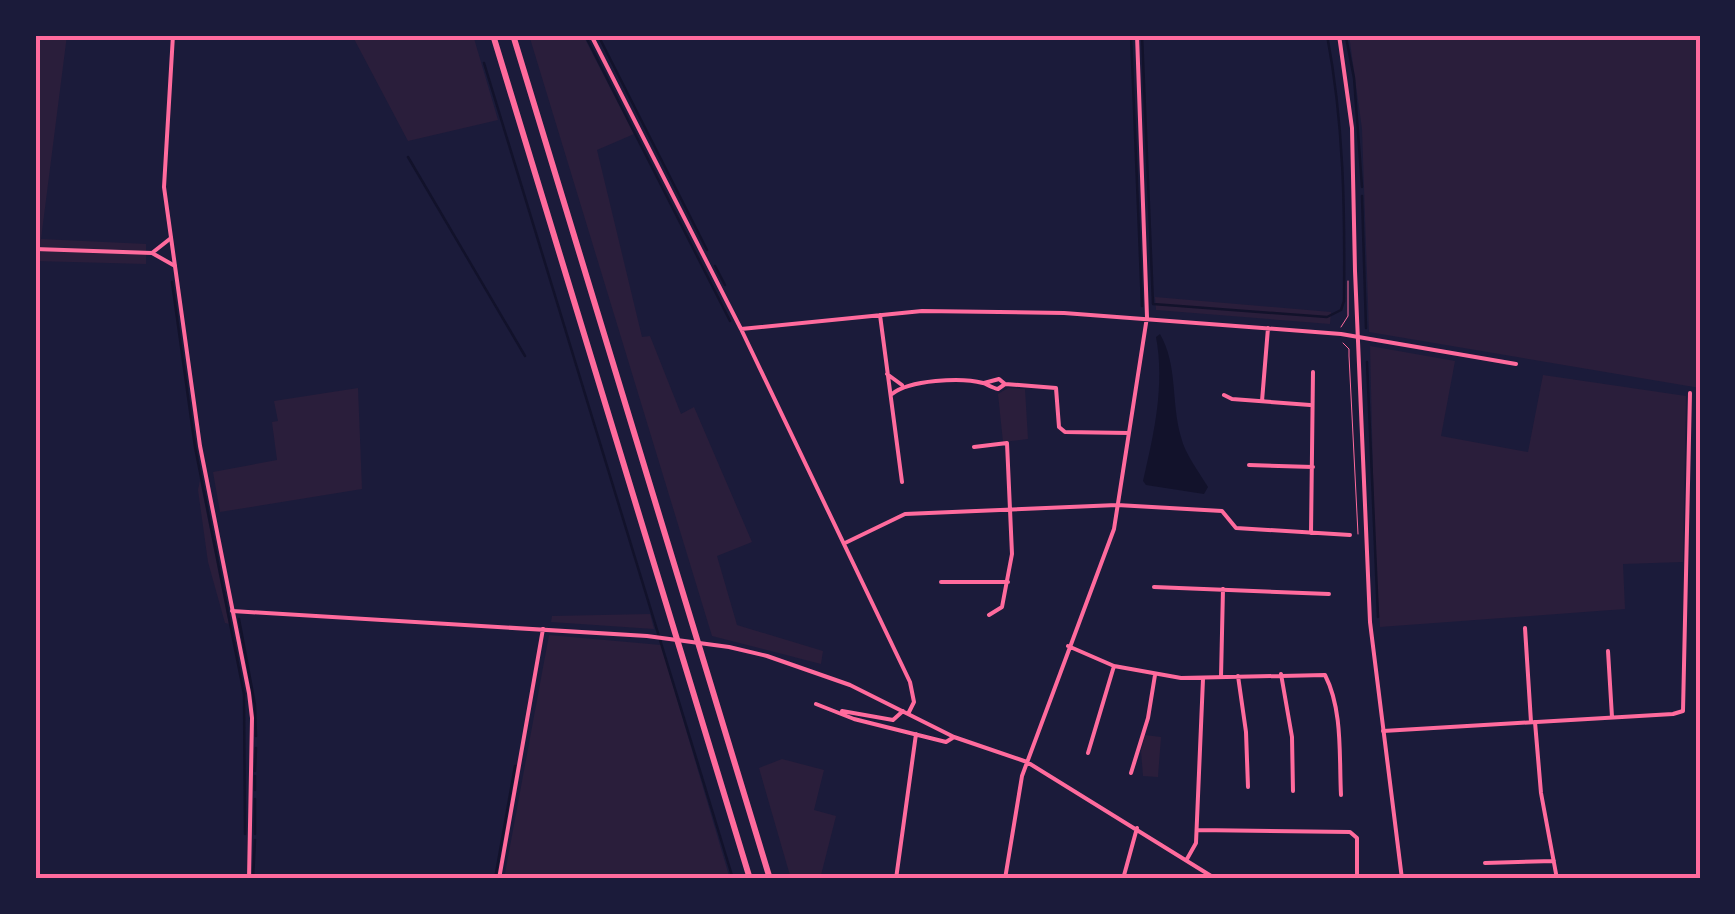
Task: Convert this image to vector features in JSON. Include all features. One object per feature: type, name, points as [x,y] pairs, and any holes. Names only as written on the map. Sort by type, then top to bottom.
[{"type":"highway","points":[[493,35],[750,879]]},
{"type":"highway","points":[[512,35],[770,879]]},
{"type":"street","points":[[173,35],[164,187],[200,446],[252,718],[249,879]]},
{"type":"street","points":[[590,35],[741,330],[910,682],[914,702],[893,720],[837,712]]},
{"type":"street","points":[[1005,879],[1022,776],[1114,529],[1118,505],[1147,317],[1137,35]]},
{"type":"street","points":[[1338,35],[1352,128],[1370,622],[1402,879]]},
{"type":"street","points":[[152,253],[170,238]]},
{"type":"street","points":[[35,249],[152,253],[175,266]]},
{"type":"street","points":[[741,330],[880,315],[980,310],[1147,317],[1341,334],[1516,364]]},
{"type":"street","points":[[880,315],[902,482]]},
{"type":"street","points":[[1262,401],[1268,328]]},
{"type":"street","points":[[1311,533],[1312,372]]},
{"type":"street","points":[[886,374],[902,385]]},
{"type":"street","points":[[891,395],[902,385],[947,381],[984,383],[998,389],[1005,384],[1056,388],[1058,427],[1065,432],[1129,433]]},
{"type":"street","points":[[1383,731],[1683,711],[1690,393]]},
{"type":"street","points":[[1224,394],[1310,406]]},
{"type":"street","points":[[974,447],[1008,444],[1012,554],[1002,606],[988,615]]},
{"type":"street","points":[[1249,465],[1312,467]]},
{"type":"street","points":[[844,543],[905,514],[1118,505],[1222,511],[1236,528],[1350,534]]},
{"type":"street","points":[[1688,552],[1700,552]]},
{"type":"street","points":[[941,582],[1008,582]]},
{"type":"street","points":[[1154,586],[1329,594]]},
{"type":"street","points":[[1221,677],[1224,590]]},
{"type":"street","points":[[232,611],[647,636],[729,647],[806,668],[954,737],[1027,762],[1216,879]]},
{"type":"street","points":[[1525,628],[1541,793],[1557,879]]},
{"type":"street","points":[[499,879],[544,629]]},
{"type":"street","points":[[1068,646],[1114,666],[1155,675],[1203,679],[1320,673],[1328,679],[1337,729],[1341,795]]},
{"type":"street","points":[[1608,652],[1612,718]]},
{"type":"street","points":[[1088,753],[1114,666]]},
{"type":"street","points":[[1281,674],[1292,737],[1294,791]]},
{"type":"street","points":[[1131,773],[1148,718],[1155,675]]},
{"type":"street","points":[[1238,676],[1248,786]]},
{"type":"street","points":[[1187,859],[1196,843],[1203,679]]},
{"type":"street","points":[[816,704],[946,742],[954,737]]},
{"type":"street","points":[[896,879],[916,734]]},
{"type":"street","points":[[1123,879],[1137,828]]},
{"type":"street","points":[[1197,830],[1350,832],[1356,838],[1358,879]]},
{"type":"street","points":[[1485,863],[1554,861]]},
{"type":"path","points":[[1349,268],[1348,316],[1341,324],[1341,342],[1350,356],[1358,535]]},
{"type":"shaded area","points":[[35,35],[67,35],[41,239],[146,244],[146,264],[35,261]]},
{"type":"shaded area","points":[[352,35],[473,35],[498,120],[408,141]]},
{"type":"shaded area","points":[[529,35],[583,35],[634,134],[597,150],[642,337],[650,336],[681,414],[694,407],[752,542],[717,556],[737,625],[823,651],[821,664],[712,636]]},
{"type":"shaded area","points":[[1349,35],[1700,35],[1700,388],[1369,332],[1362,129]]},
{"type":"shaded area","points":[[1155,297],[1331,312],[1330,324],[1156,310]]},
{"type":"shaded area","points":[[1160,334],[1172,371],[1181,437],[1208,487],[1204,494],[1146,485],[1143,481],[1157,409],[1156,337]]},
{"type":"shaded area","points":[[1370,346],[1455,361],[1441,436],[1528,452],[1543,375],[1686,396],[1683,562],[1623,564],[1625,609],[1380,627]]},
{"type":"shaded area","points":[[358,388],[362,489],[220,512],[213,472],[277,460],[272,422],[278,421],[274,401]]},
{"type":"shaded area","points":[[1008,388],[1025,389],[1028,439],[1003,442],[998,394]]},
{"type":"shaded area","points":[[200,480],[229,624],[225,623],[208,562]]},
{"type":"shaded area","points":[[650,614],[654,629],[551,622],[552,616]]},
{"type":"shaded area","points":[[549,635],[661,645],[730,879],[504,879]]},
{"type":"shaded area","points":[[1145,735],[1161,737],[1158,777],[1143,776],[1141,751]]},
{"type":"shaded area","points":[[782,759],[824,770],[814,810],[836,816],[820,879],[791,879],[759,768]]},
{"type":"waterway","points":[[585,35],[730,321]]},
{"type":"waterway","points":[[598,35],[707,250]]},
{"type":"waterway","points":[[1131,35],[1142,306]]},
{"type":"waterway","points":[[1142,35],[1153,304],[1327,317],[1341,310],[1344,301],[1340,135],[1327,35]]},
{"type":"waterway","points":[[1346,37],[1354,78],[1362,187]]},
{"type":"waterway","points":[[484,63],[733,879]]},
{"type":"waterway","points":[[408,157],[525,356]]},
{"type":"waterway","points":[[1362,196],[1366,328]]},
{"type":"waterway","points":[[715,266],[725,285]]},
{"type":"waterway","points":[[172,282],[195,447],[244,694],[245,834]]},
{"type":"waterway","points":[[1367,362],[1378,617]]},
{"type":"waterway","points":[[239,619],[255,705],[256,736]]},
{"type":"waterway","points":[[255,771],[256,748]]},
{"type":"waterway","points":[[495,879],[515,766]]},
{"type":"waterway","points":[[255,776],[255,790]]},
{"type":"waterway","points":[[255,799],[255,834]]},
{"type":"waterway","points":[[253,879],[255,840]]}]
